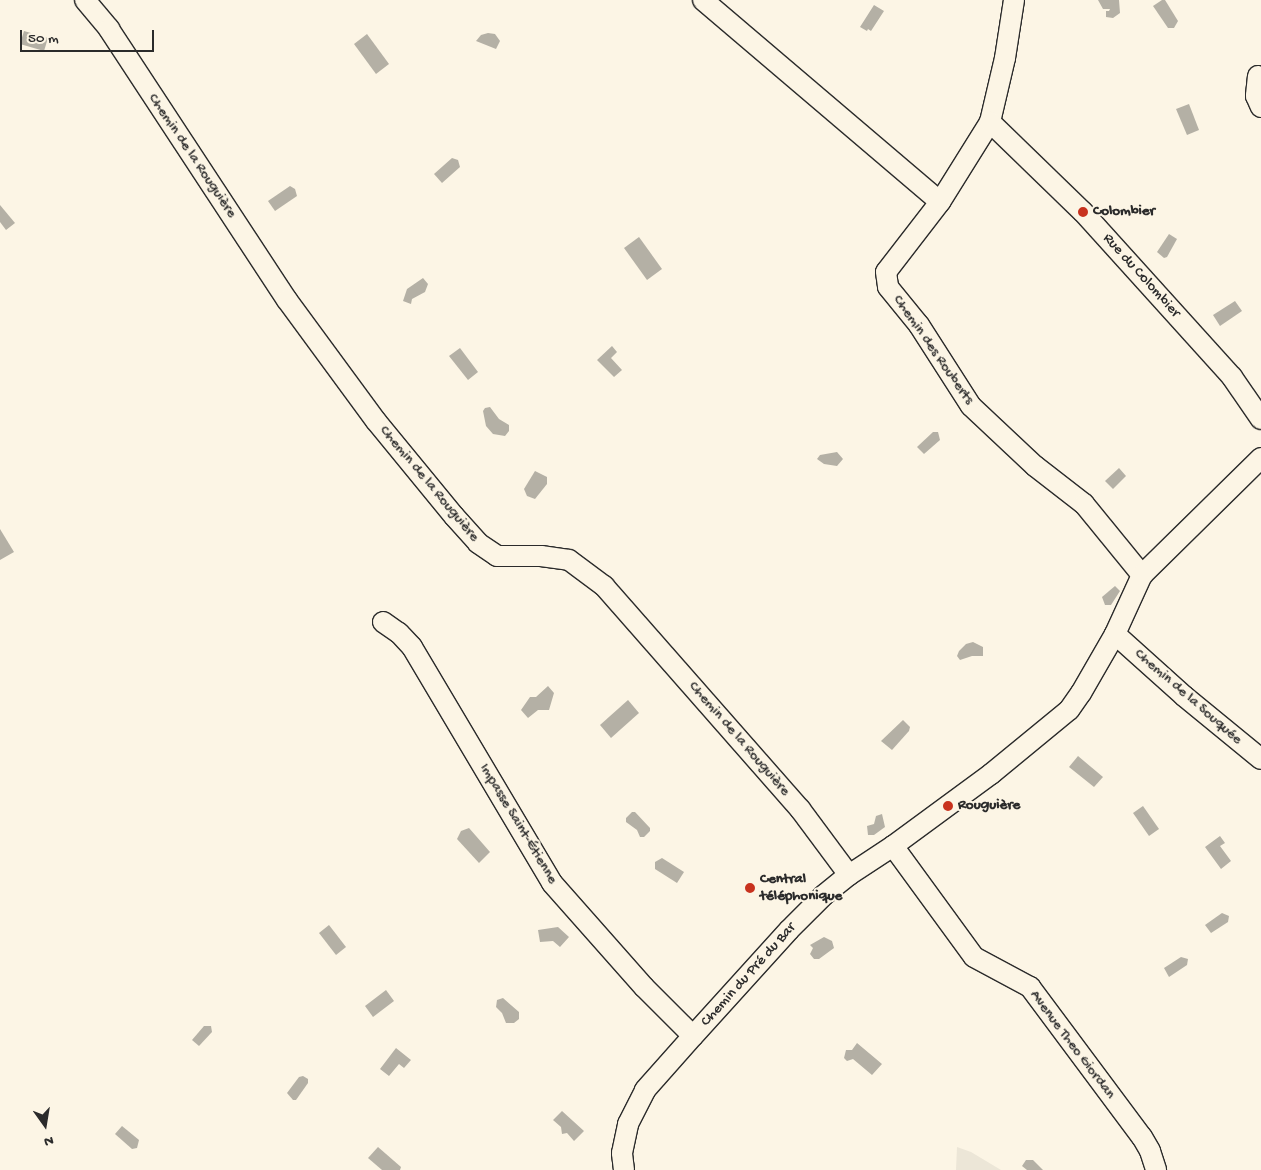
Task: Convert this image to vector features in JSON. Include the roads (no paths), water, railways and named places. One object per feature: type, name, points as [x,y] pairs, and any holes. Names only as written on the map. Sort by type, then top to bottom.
[{"type":"street","name":"Chemin de la Rouguière","points":[[85,0],[110,29],[287,300],[376,421],[478,544],[498,556],[541,556],[569,560],[604,586],[800,809],[849,875]]},
{"type":"street","points":[[703,0],[940,202]]},
{"type":"street","name":"Chemin des Rouberts","points":[[1014,0],[1005,58],[990,122],[940,202],[886,272],[888,287],[919,325],[971,406],[1035,466],[1084,504],[1142,575]]},
{"type":"street","points":[[1258,76],[1256,96],[1261,108]]},
{"type":"street","name":"Rue du Colombier","points":[[990,122],[1084,212],[1232,377],[1261,419]]},
{"type":"street","points":[[1142,575],[1261,458]]},
{"type":"street","name":"Chemin du Pré du Bar","points":[[624,1170],[622,1153],[628,1124],[645,1090],[789,930],[849,875],[893,846],[991,774],[1069,710],[1115,634],[1142,575]]},
{"type":"street","name":"Impasse Saint-Étienne","points":[[383,622],[399,633],[412,647],[552,883],[644,987],[693,1036]]},
{"type":"street","name":"Chemin de la Souquée","points":[[1115,634],[1184,696],[1261,759]]},
{"type":"street","name":"Avenue Theo Giordan","points":[[893,846],[974,957],[1030,987],[1142,1137],[1150,1151],[1156,1170]]},
{"type":"place","name":"Colombier","points":[[1083,212]]},
{"type":"place","name":"Rouguière","points":[[948,806]]},
{"type":"place","name":"Central téléphonique","points":[[750,888]]}]
